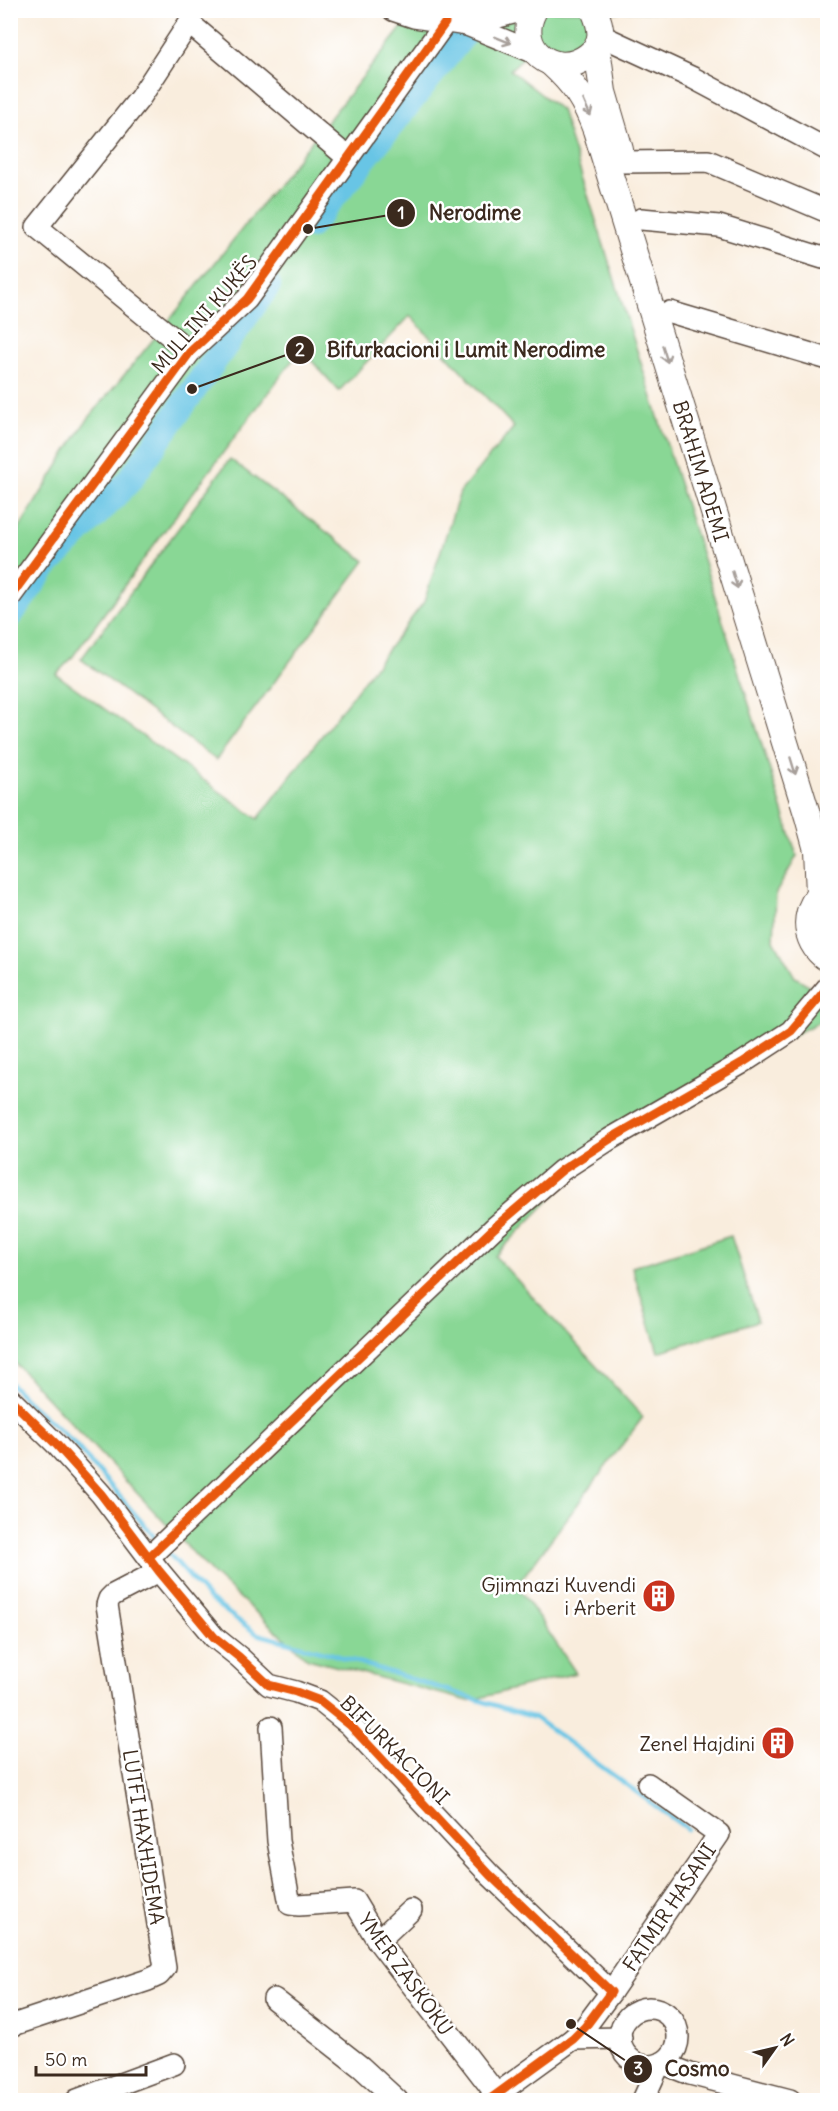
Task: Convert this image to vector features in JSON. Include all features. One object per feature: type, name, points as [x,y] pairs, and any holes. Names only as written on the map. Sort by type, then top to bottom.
[{"type":"main road","name":"BRAHIM ADEMI","points":[[534,10],[528,24],[530,40],[544,59],[570,81],[582,96],[596,130],[808,817],[817,850],[823,890],[808,913],[807,924],[814,945],[828,959]]},
{"type":"main road","name":"BRAHIM ADEMI","points":[[594,11],[600,42],[603,92],[828,821]]},
{"type":"main road","points":[[544,59],[558,65],[576,63],[600,42]]},
{"type":"street","points":[[393,10],[467,26],[544,59]]},
{"type":"street","points":[[467,26],[525,10]]},
{"type":"street","points":[[190,352],[37,227],[140,98],[189,22],[347,157]]},
{"type":"street","name":"MULLINI KUKËS","points":[[10,597],[190,352],[247,299],[445,23]]},
{"type":"street","points":[[600,42],[693,78],[828,150]]},
{"type":"street","points":[[624,162],[708,161],[828,212]]},
{"type":"street","points":[[641,219],[719,226],[823,258]]},
{"type":"street","points":[[670,312],[828,359]]},
{"type":"street","points":[[158,1555],[494,1228],[562,1170],[610,1139],[742,1063],[791,1031],[828,987]]},
{"type":"street","name":"BIFURKACIONI","points":[[10,1399],[56,1444],[158,1555],[214,1637],[269,1685],[320,1701],[350,1725],[490,1875],[611,1992],[628,2024]]},
{"type":"street","name":"LUTFI HAXHIDEMA","points":[[10,2026],[148,1980],[159,1975],[165,1968],[107,1605],[113,1595],[158,1555]]},
{"type":"street","name":"YMER ZASKOKU","points":[[270,1727],[278,1841],[290,1904],[354,1901],[378,1941],[493,2098]]},
{"type":"street","name":"FATMIR HASANI","points":[[611,1992],[719,1834],[648,1784]]},
{"type":"street","points":[[378,1941],[411,1910]]},
{"type":"street","points":[[493,2098],[573,2038],[585,2027],[611,1992]]},
{"type":"street","points":[[274,1999],[361,2067],[397,2100]]},
{"type":"street","points":[[573,2038],[628,2024],[645,2009],[657,2010],[669,2016],[678,2033],[677,2046],[671,2056],[660,2064],[643,2100]]},
{"type":"street","points":[[628,2024],[626,2054],[635,2062],[647,2066],[660,2064],[790,2100]]},
{"type":"street","points":[[677,2046],[709,2078]]},
{"type":"street","points":[[635,2062],[638,2100]]},
{"type":"street","points":[[77,2100],[174,2064]]},
{"type":"green space","points":[[415,11],[623,11],[586,17],[588,34],[586,39],[570,54],[553,52],[541,41],[510,70],[561,110],[797,856],[776,893],[774,940],[795,977],[827,996],[827,1018],[678,1093],[593,1156],[495,1256],[643,1417],[517,1585],[576,1673],[468,1701],[308,1659],[213,1574],[11,1359],[10,543],[84,424]],"holes":[[[410,316],[514,427],[460,492],[424,602],[258,819],[56,674],[71,659],[301,349],[339,391]]]},
{"type":"green space","points":[[623,11],[696,11],[687,13]]},
{"type":"green space","points":[[230,459],[365,561],[216,760],[81,659]]},
{"type":"green space","points":[[731,1236],[758,1321],[658,1352],[632,1267]]},
{"type":"waterway","points":[[310,226],[465,33]]},
{"type":"waterway","points":[[10,615],[45,567],[129,481],[268,285]]},
{"type":"waterway","points":[[10,1383],[73,1442],[158,1541]]},
{"type":"waterway","points":[[165,1549],[209,1599],[257,1634],[332,1654],[535,1718],[687,1829]]},
{"type":"cycle path","points":[[10,597],[190,352],[247,299],[445,23]]},
{"type":"cycle path","points":[[149,1557],[494,1228],[562,1170],[610,1139],[742,1063],[791,1031],[828,987]]},
{"type":"cycle path","points":[[10,1399],[56,1444],[101,1494],[159,1571],[214,1637],[269,1685],[320,1701],[350,1725],[490,1875],[611,1992],[573,2039],[489,2100]]},
{"type":"place","name":"Nerodime","points":[[308,229]]},
{"type":"place","name":"Bifurkacioni i Lumit Nerodime","points":[[192,389]]},
{"type":"place","name":"Gjimnazi Kuvendi i Arberit","points":[[659,1596]]},
{"type":"place","name":"Zenel Hajdini","points":[[778,1743]]},
{"type":"place","name":"Cosmo","points":[[571,2024]]}]
